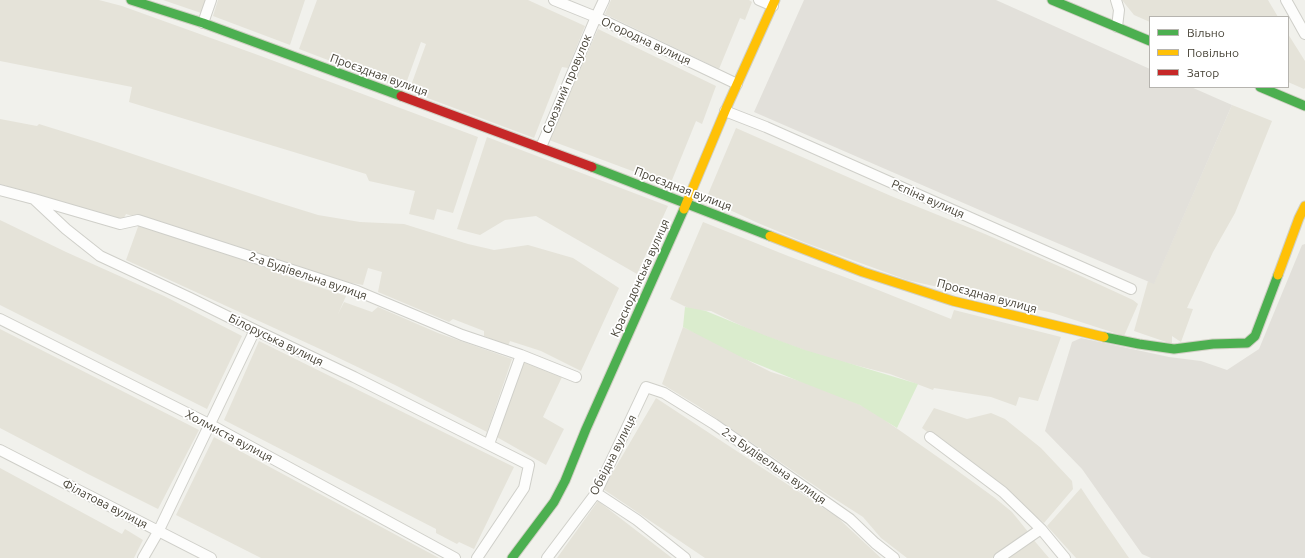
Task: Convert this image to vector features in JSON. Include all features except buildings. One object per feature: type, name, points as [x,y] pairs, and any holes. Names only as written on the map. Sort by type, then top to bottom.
[{"type":"street","name":"Проєздная вулиця","points":[[131,0],[203,23],[540,147],[863,272],[953,301],[1072,330],[1139,344],[1174,349],[1213,344],[1247,343],[1255,336],[1302,222]]},
{"type":"street","points":[[203,23],[211,0]]},
{"type":"street","name":"Огородна вулиця","points":[[554,0],[596,17],[737,84]]},
{"type":"street","name":"Союзний провулок","points":[[540,147],[604,0]]},
{"type":"street","points":[[760,0],[774,3]]},
{"type":"street","points":[[1052,0],[1149,41]]},
{"type":"street","points":[[1116,0],[1119,10],[1117,27]]},
{"type":"street","points":[[1286,0],[1305,34]]},
{"type":"street","name":"Краснодонська вулиця","points":[[512,558],[554,502],[565,481],[586,429],[686,204],[725,111],[774,3]]},
{"type":"street","points":[[1262,88],[1305,106]]},
{"type":"street","name":"Рєпіна вулиця","points":[[725,111],[774,130],[1131,289]]},
{"type":"street","name":"2-а Будівельна вулиця","points":[[0,190],[120,224],[138,220],[357,291],[462,335],[521,355],[576,377]]},
{"type":"street","name":"Білоруська вулиця","points":[[34,199],[66,230],[100,256],[354,377],[529,465],[524,488],[477,558]]},
{"type":"street","points":[[1302,222],[1305,206]]},
{"type":"street","name":"Холмиста вулиця","points":[[0,319],[209,424],[455,558]]},
{"type":"street","points":[[143,558],[158,532],[255,330]]},
{"type":"street","points":[[489,444],[521,355]]},
{"type":"street","name":"2-а Будівельна вулиця","points":[[646,387],[664,393],[714,424],[850,519],[875,543],[894,558]]},
{"type":"street","name":"Обвідна вулиця","points":[[547,558],[596,493],[646,387]]},
{"type":"street","points":[[930,437],[1003,492],[1040,529],[1065,558]]},
{"type":"street","name":"Філатова вулиця","points":[[0,450],[211,558]]},
{"type":"street","points":[[596,493],[636,520],[685,558]]},
{"type":"street","points":[[999,558],[1040,529]]},
{"type":"shaded area","points":[[0,0],[99,0],[122,6],[478,137],[453,213],[437,209],[434,220],[409,214],[415,191],[369,181],[366,174],[129,102],[132,87],[0,61]]},
{"type":"shaded area","points":[[163,0],[206,0],[201,13]]},
{"type":"shaded area","points":[[218,0],[305,0],[290,45],[213,16]]},
{"type":"shaded area","points":[[317,0],[528,0],[585,26],[568,68],[562,67],[534,138],[409,91],[426,44],[421,42],[404,89],[299,49]]},
{"type":"shaded area","points":[[611,0],[749,0],[752,2],[745,20],[740,18],[719,69],[605,14]]},
{"type":"shaded area","points":[[804,0],[996,0],[1149,69],[1149,88],[1193,88],[1232,105],[1154,284],[754,112]]},
{"type":"shaded area","points":[[1122,0],[1268,0],[1277,16],[1149,16],[1149,22],[1134,15]]},
{"type":"shaded area","points":[[598,29],[716,86],[702,124],[696,121],[670,185],[549,140]]},
{"type":"shaded area","points":[[1289,36],[1305,61],[1304,89],[1289,82]]},
{"type":"shaded area","points":[[1232,105],[1272,121],[1235,213],[1213,252],[1187,308],[1193,309],[1181,342],[1172,336],[1172,344],[1134,331],[1148,281],[1154,283]]},
{"type":"shaded area","points":[[0,119],[37,126],[39,124],[318,215],[360,222],[404,224],[468,244],[494,250],[528,245],[573,258],[619,288],[581,371],[541,351],[510,341],[508,346],[484,336],[484,331],[453,319],[449,322],[378,292],[382,272],[368,268],[363,285],[341,281],[126,214],[123,220],[0,184]]},
{"type":"shaded area","points":[[736,128],[891,196],[985,234],[1133,300],[1138,304],[1124,336],[1053,313],[907,280],[806,243],[706,199]]},
{"type":"shaded area","points":[[487,137],[668,206],[637,274],[536,216],[505,220],[480,235],[457,229]]},
{"type":"shaded area","points":[[0,220],[66,252],[164,296],[242,336],[207,409],[0,305]]},
{"type":"shaded area","points":[[703,222],[951,319],[954,310],[1061,337],[1038,401],[1019,397],[1016,406],[991,397],[934,388],[933,390],[890,374],[823,357],[754,332],[711,311],[692,310],[670,299]]},
{"type":"shaded area","points":[[139,224],[250,261],[295,279],[346,296],[338,314],[344,302],[372,312],[378,307],[438,333],[512,359],[487,432],[320,349],[126,260]]},
{"type":"shaded area","points":[[1305,244],[1305,558],[1151,558],[1142,554],[1082,469],[1045,431],[1072,342],[1081,338],[1169,357],[1201,361],[1227,370],[1259,349],[1302,245]]},
{"type":"shaded area","points":[[683,327],[716,342],[771,372],[829,390],[869,409],[995,498],[1012,512],[1029,533],[992,558],[907,558],[881,538],[863,517],[698,406],[662,384]]},
{"type":"shaded area","points":[[0,329],[199,430],[158,509],[0,428]]},
{"type":"shaded area","points":[[259,341],[514,467],[474,549],[459,542],[457,544],[436,533],[436,529],[224,420]]},
{"type":"shaded area","points":[[522,361],[562,377],[543,417],[564,429],[546,465],[495,436]]},
{"type":"shaded area","points":[[656,398],[837,517],[881,558],[705,558],[603,489]]},
{"type":"shaded area","points":[[934,408],[967,419],[991,413],[1005,419],[1041,448],[1072,481],[1073,489],[1044,523],[976,468],[922,428]]},
{"type":"shaded area","points":[[214,437],[439,558],[261,558],[176,515]]},
{"type":"shaded area","points":[[0,468],[122,534],[125,529],[143,540],[134,558],[0,558]]},
{"type":"shaded area","points":[[1081,488],[1129,558],[1076,558],[1047,526]]},
{"type":"shaded area","points":[[598,501],[672,558],[557,558]]},
{"type":"shaded area","points":[[1032,538],[1049,558],[1005,558]]},
{"type":"green space","points":[[685,307],[706,311],[805,350],[918,384],[897,428],[860,405],[745,359],[683,327]]},
{"type":"traffic: fast","points":[[131,0],[203,23],[401,96]]},
{"type":"traffic: fast","points":[[1052,0],[1149,41]]},
{"type":"traffic: fast","points":[[1262,88],[1305,106]]},
{"type":"traffic: fast","points":[[592,167],[770,236]]},
{"type":"traffic: fast","points":[[512,558],[554,502],[565,481],[586,429],[684,209]]},
{"type":"traffic: fast","points":[[1104,337],[1174,349],[1213,344],[1247,343],[1255,336],[1278,275]]},
{"type":"traffic: slow","points":[[684,209],[725,111],[775,0]]},
{"type":"traffic: slow","points":[[1278,275],[1299,218],[1305,206]]},
{"type":"traffic: slow","points":[[770,236],[863,272],[953,301],[1104,337]]},
{"type":"traffic: jam","points":[[401,96],[592,167]]}]
